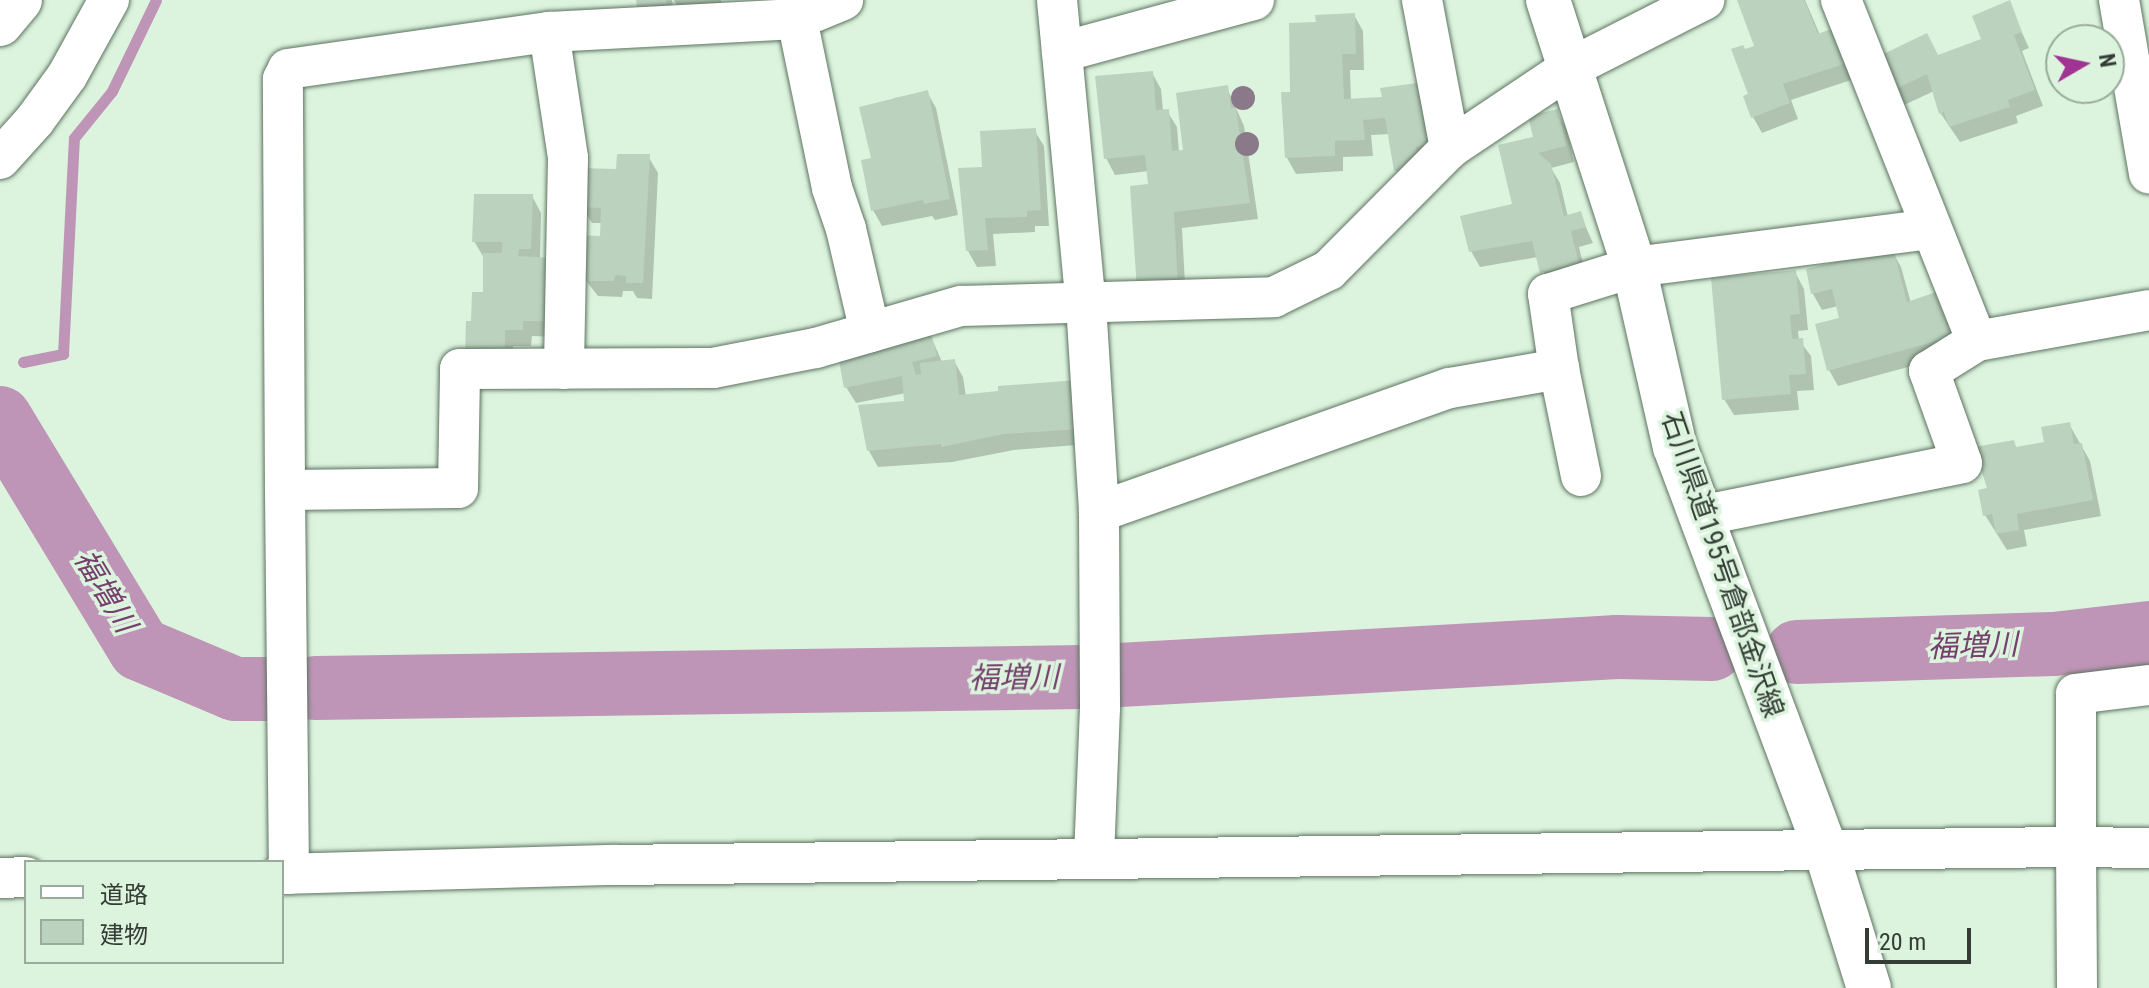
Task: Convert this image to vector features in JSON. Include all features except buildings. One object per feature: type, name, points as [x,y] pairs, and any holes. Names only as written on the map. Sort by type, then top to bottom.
[{"type":"main road","points":[[0,24],[20,0]]},
{"type":"main road","name":"石川県道195号倉部金沢線","points":[[1548,0],[1634,267],[1675,447],[1826,851],[1869,988]]},
{"type":"street","points":[[0,159],[35,120],[67,76],[109,0]]},
{"type":"street","points":[[843,0],[797,19],[549,32],[288,69],[283,79],[286,874],[614,865],[2149,848]]},
{"type":"street","points":[[1057,0],[1086,304],[1099,512],[1099,706],[1094,859]]},
{"type":"street","points":[[1062,52],[1254,0]]},
{"type":"street","points":[[1422,0],[1450,148]]},
{"type":"street","points":[[285,490],[458,488],[460,369],[713,368],[816,348],[961,306],[1274,297],[1329,270],[1450,148],[1568,69],[1704,0]]},
{"type":"street","points":[[1841,0],[1977,341]]},
{"type":"street","points":[[2119,0],[2144,113],[2149,173]]},
{"type":"street","points":[[797,19],[832,188],[846,229],[870,332]]},
{"type":"street","points":[[549,32],[568,158],[564,369]]},
{"type":"street","points":[[1581,476],[1559,369],[1548,294],[1634,267],[1931,229]]},
{"type":"street","points":[[1700,516],[1962,463],[1929,371],[1977,341],[2149,310]]},
{"type":"street","points":[[1099,512],[1450,388],[1559,369]]},
{"type":"street","points":[[2077,988],[2076,694],[2149,685]]},
{"type":"street","points":[[0,878],[24,877]]},
{"type":"waterway","points":[[23,362],[63,354],[74,138],[112,91],[156,0]]},
{"type":"waterway","name":"福増川","points":[[0,418],[140,649],[235,689],[266,689]]},
{"type":"waterway","name":"福増川","points":[[1797,652],[2054,644],[2149,633]]},
{"type":"waterway","name":"福増川","points":[[315,688],[1084,677],[1617,647],[1712,649]]}]
